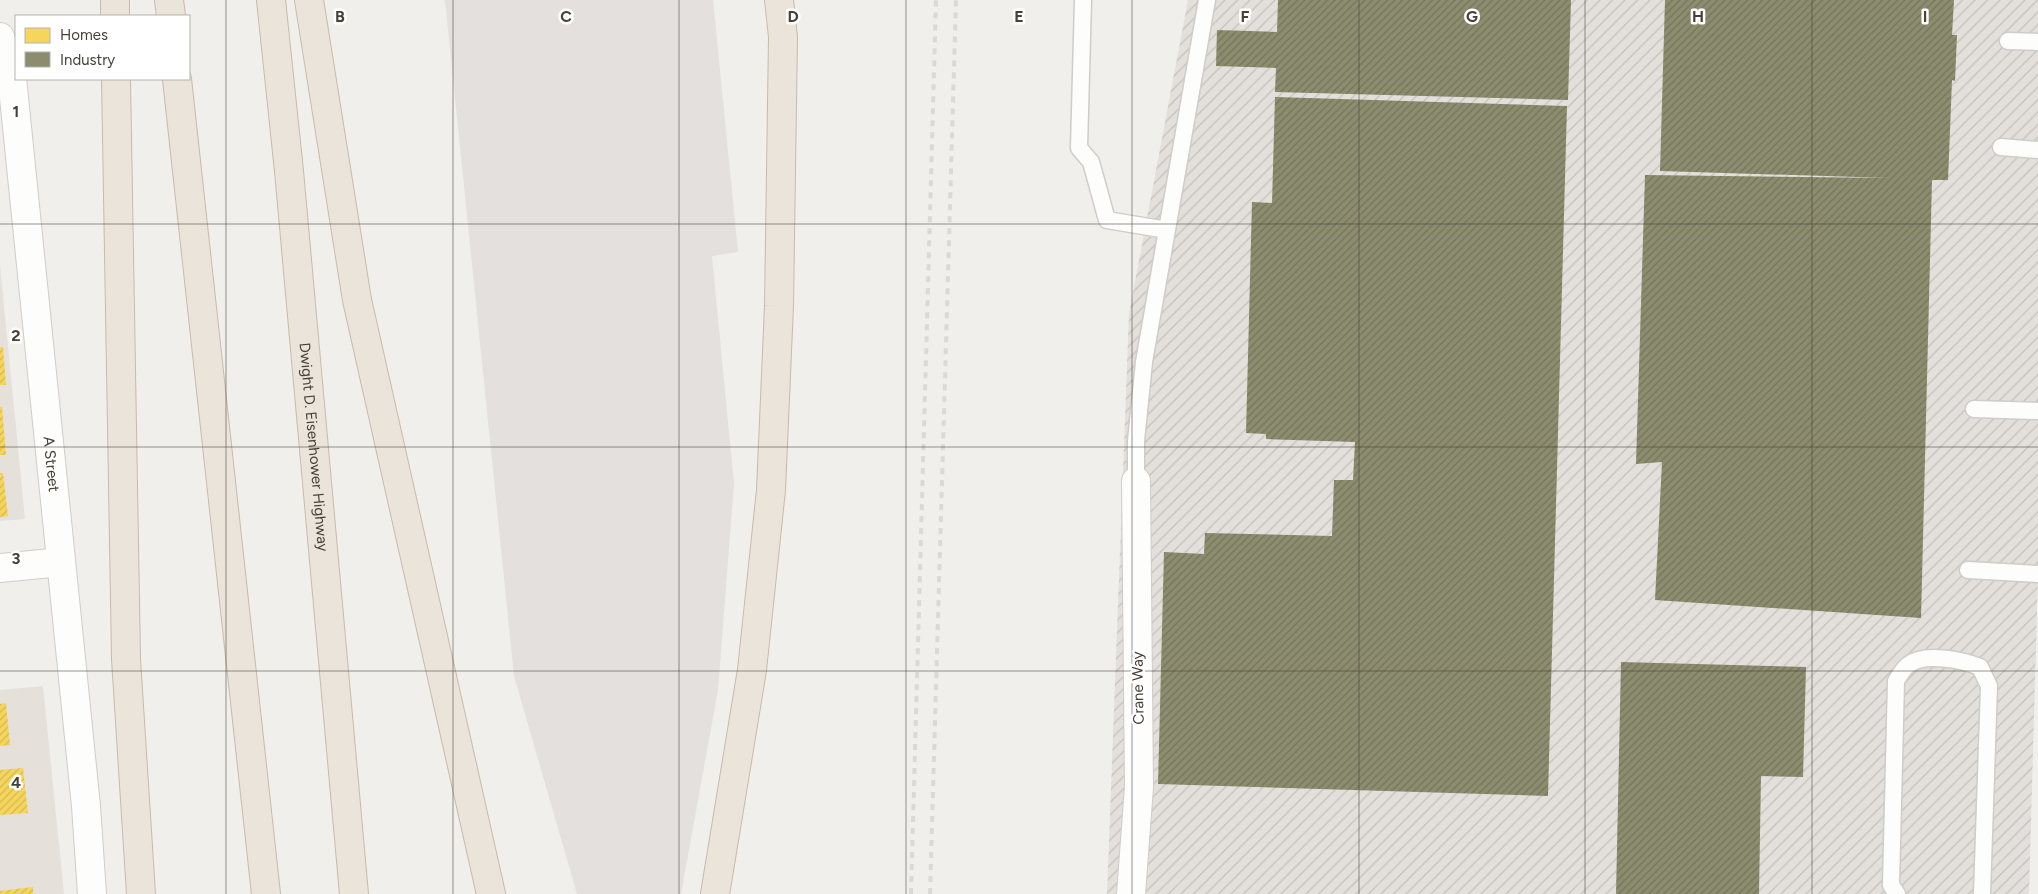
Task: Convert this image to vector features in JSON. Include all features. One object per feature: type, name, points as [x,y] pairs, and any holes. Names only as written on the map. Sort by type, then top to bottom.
[{"type":"highway","points":[[115,0],[115,15]]},
{"type":"highway","points":[[169,0],[171,15]]},
{"type":"highway","name":"Dwight D. Eisenhower Highway","points":[[271,0],[290,171],[354,894]]},
{"type":"highway","points":[[309,0],[357,300],[491,894]]},
{"type":"highway","points":[[714,894],[752,670],[771,490],[780,286],[783,37],[779,0]]},
{"type":"highway","points":[[116,80],[126,659],[141,894]]},
{"type":"highway","points":[[178,80],[266,894]]},
{"type":"street","name":"A Street","points":[[0,37],[10,68],[86,806],[92,894]]},
{"type":"street","name":"Crane Way","points":[[1131,894],[1139,787],[1136,481]]},
{"type":"street","points":[[0,568],[61,562]]},
{"type":"lane","points":[[1083,0],[1079,148],[1090,162],[1107,220],[1167,230]]},
{"type":"lane","points":[[1136,481],[1136,441],[1144,362],[1207,0]]},
{"type":"lane","points":[[2008,41],[2038,42]]},
{"type":"lane","points":[[2001,147],[2038,150]]},
{"type":"lane","points":[[1974,409],[2038,411]]},
{"type":"lane","points":[[1968,570],[2038,574]]},
{"type":"lane","points":[[1897,894],[1891,884],[1896,681],[1908,665],[1928,658],[1966,662],[1980,667],[1990,686],[1982,894]]},
{"type":"shaded area","points":[[445,0],[713,0],[738,252],[712,256],[734,484],[718,690],[681,894],[577,894],[514,676]]},
{"type":"shaded area","points":[[1188,0],[2038,0],[2038,574],[2029,894],[1107,894],[1129,314]]},
{"type":"shaded area","points":[[0,265],[25,519],[0,521]]},
{"type":"shaded area","points":[[43,686],[64,894],[0,894],[0,690]]},
{"type":"building: Homes","points":[[0,347],[3,347],[6,385],[0,385]]},
{"type":"building: Homes","points":[[0,407],[2,407],[6,455],[0,455]]},
{"type":"building: Homes","points":[[0,473],[3,473],[8,516],[0,517]]},
{"type":"building: Homes","points":[[6,703],[10,745],[0,746],[0,704]]},
{"type":"building: Homes","points":[[23,768],[28,813],[0,815],[0,770]]},
{"type":"building: Homes","points":[[33,887],[33,894],[0,894],[0,891]]},
{"type":"building: Industry","points":[[1278,0],[1571,0],[1568,100],[1275,92],[1276,68],[1216,66],[1217,30],[1277,32]]},
{"type":"building: Industry","points":[[1665,0],[1954,0],[1952,35],[1957,35],[1955,81],[1952,80],[1948,180],[1932,180],[1921,618],[1655,600],[1662,462],[1636,464],[1645,175],[1890,178],[1660,171]]},
{"type":"building: Industry","points":[[1275,97],[1567,106],[1548,796],[1158,784],[1164,552],[1204,554],[1205,533],[1332,536],[1334,480],[1353,480],[1355,442],[1266,439],[1266,434],[1246,433],[1252,202],[1272,203]]},
{"type":"building: Industry","points":[[1621,662],[1806,667],[1803,777],[1761,776],[1759,894],[1616,894]]},
{"type":"railway","points":[[911,894],[936,0]]},
{"type":"railway","points":[[930,894],[956,0]]}]
